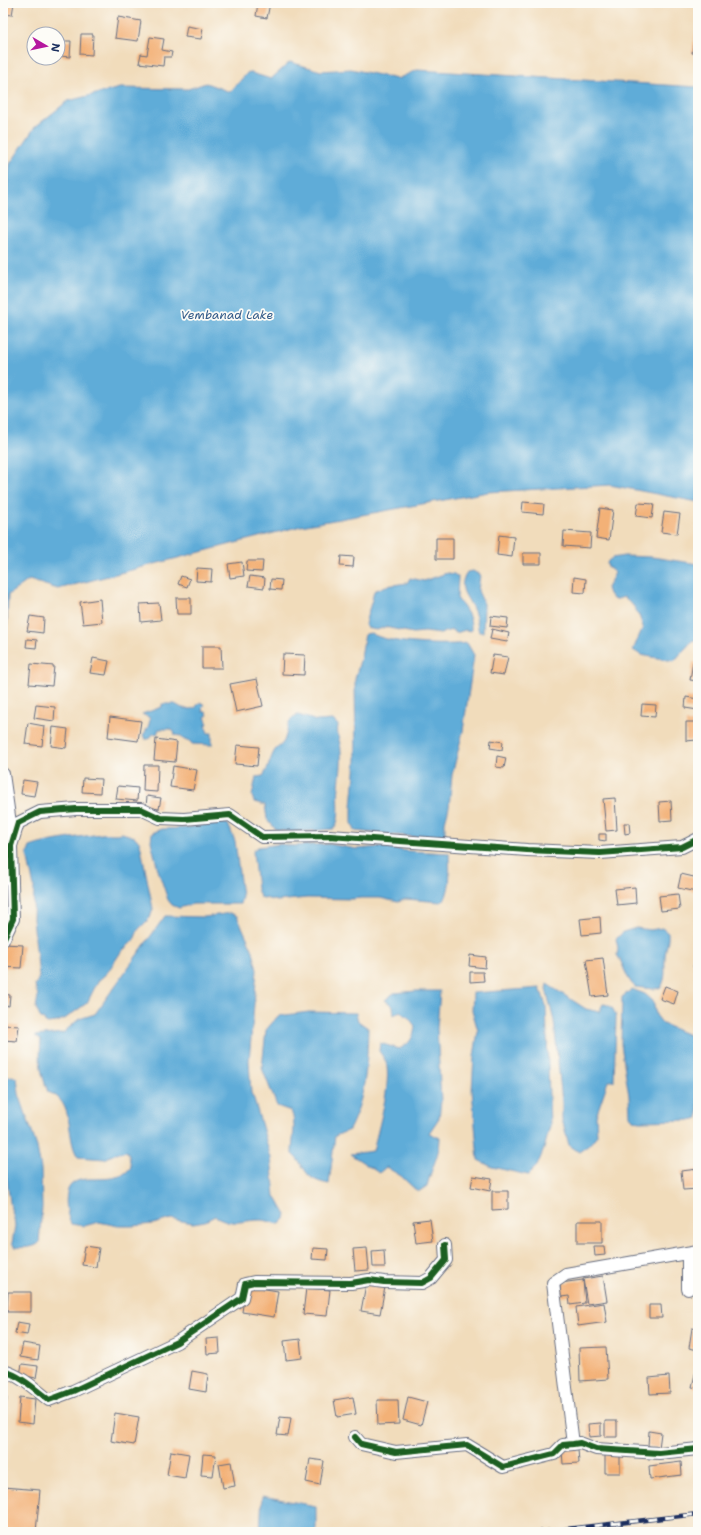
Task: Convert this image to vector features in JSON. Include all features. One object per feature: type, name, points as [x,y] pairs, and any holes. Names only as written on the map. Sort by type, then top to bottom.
[{"type":"street","points":[[3,774],[13,840]]},
{"type":"street","points":[[3,940],[13,919],[10,874],[11,846],[18,823],[40,812],[90,809],[141,809],[160,818],[184,820],[230,815],[262,837],[330,836],[527,850],[600,853],[682,846],[698,839]]},
{"type":"street","points":[[3,1371],[10,1372],[49,1400],[73,1391],[177,1342],[242,1298],[245,1284],[254,1282],[351,1283],[368,1280],[422,1283],[431,1278],[446,1260],[445,1245]]},
{"type":"street","points":[[573,1444],[552,1283],[566,1274],[693,1252],[688,1289]]},
{"type":"street","points":[[355,1437],[361,1444],[396,1452],[466,1446],[503,1467],[554,1454],[563,1445],[580,1443],[596,1449],[659,1453],[698,1449]]},
{"type":"water","name":"Vembanad Lake","points":[[290,62],[321,71],[351,69],[397,79],[417,70],[698,87],[698,502],[610,485],[488,492],[301,526],[58,589],[29,580],[8,595],[7,625],[3,626],[3,197],[6,196],[10,164],[35,127],[68,101],[120,88],[188,89],[206,83],[230,92],[248,72],[271,79]]},
{"type":"water","points":[[624,556],[652,557],[698,564],[698,640],[693,640],[674,661],[641,655],[633,650],[643,627],[640,618],[628,600],[624,597],[614,600],[609,594],[607,588],[615,573],[608,567],[607,562],[612,558]]},
{"type":"water","points":[[473,571],[480,575],[478,591],[484,604],[483,632],[479,632],[475,614],[463,588],[464,578],[467,572]]},
{"type":"water","points":[[447,573],[454,574],[458,577],[457,598],[469,617],[471,631],[465,630],[456,633],[452,630],[441,634],[425,632],[413,633],[385,627],[377,630],[370,629],[365,625],[374,591],[386,586],[407,583],[410,578],[424,581]]},
{"type":"water","points":[[371,633],[379,637],[403,642],[432,644],[467,643],[474,655],[463,731],[452,775],[449,807],[445,822],[445,834],[438,839],[355,831],[352,823],[356,760],[355,679],[365,634]]},
{"type":"water","points":[[200,702],[205,705],[202,708],[203,712],[206,712],[208,715],[205,717],[208,724],[205,725],[208,733],[212,733],[212,745],[192,744],[189,740],[184,740],[181,736],[175,735],[171,729],[159,729],[157,734],[153,734],[149,739],[145,739],[143,735],[148,727],[150,718],[142,714],[162,707],[162,704],[175,704],[182,708],[191,709],[195,708]]},
{"type":"water","points":[[298,715],[317,721],[333,720],[338,725],[341,748],[339,814],[334,829],[292,832],[276,830],[267,819],[265,805],[254,802],[252,796],[256,777],[263,776],[275,750],[284,741],[289,722]]},
{"type":"water","points":[[220,822],[228,824],[235,841],[242,896],[240,904],[193,904],[179,908],[172,905],[168,900],[158,870],[151,841],[152,833],[162,829],[185,828]]},
{"type":"water","points":[[122,833],[135,837],[140,843],[153,909],[150,918],[138,930],[134,940],[121,952],[107,973],[98,981],[87,1003],[66,1018],[57,1022],[47,1023],[40,1017],[36,1008],[38,996],[35,986],[39,977],[33,919],[34,887],[27,855],[30,847],[46,842],[64,839]]},
{"type":"water","points":[[281,844],[292,846],[329,844],[357,849],[380,847],[408,851],[449,853],[449,887],[445,899],[441,902],[406,899],[398,902],[380,898],[307,898],[277,901],[260,897],[257,889],[253,851],[258,847]]},
{"type":"water","points":[[230,913],[237,916],[253,951],[257,970],[249,1061],[251,1093],[271,1158],[275,1196],[286,1215],[285,1219],[280,1224],[261,1220],[233,1222],[215,1216],[205,1221],[193,1223],[171,1219],[153,1224],[132,1226],[118,1226],[99,1222],[84,1226],[71,1224],[67,1213],[66,1201],[67,1193],[71,1185],[77,1181],[85,1179],[105,1179],[124,1174],[131,1167],[129,1156],[127,1151],[116,1153],[105,1159],[78,1157],[74,1149],[69,1121],[63,1103],[57,1097],[48,1092],[43,1078],[40,1055],[41,1040],[35,1036],[63,1033],[79,1019],[95,1014],[165,916],[205,917]]},
{"type":"water","points":[[636,928],[650,930],[662,928],[668,933],[665,955],[665,976],[661,988],[653,989],[635,987],[631,983],[617,955],[618,948],[616,939],[623,932]]},
{"type":"water","points":[[547,984],[586,1009],[599,1012],[603,1004],[609,1005],[611,1006],[616,1018],[614,1081],[608,1081],[596,1116],[597,1135],[589,1145],[579,1152],[569,1145],[562,1119],[562,1102],[554,1021],[546,989]]},
{"type":"water","points":[[540,988],[546,1005],[550,1126],[544,1149],[537,1166],[528,1175],[492,1167],[478,1160],[472,1090],[474,1056],[478,1031],[472,1010],[473,993]]},
{"type":"water","points":[[632,989],[645,994],[653,1001],[656,1015],[663,1024],[698,1039],[698,1118],[691,1120],[640,1121],[633,1120],[630,1115],[629,1096],[621,1044],[622,997]]},
{"type":"water","points":[[440,991],[437,1028],[441,1101],[439,1118],[429,1133],[440,1138],[440,1144],[427,1186],[418,1192],[401,1176],[386,1167],[379,1173],[350,1154],[373,1151],[384,1106],[387,1082],[386,1062],[379,1051],[380,1043],[399,1049],[409,1042],[415,1026],[409,1018],[400,1011],[394,1015],[393,1006],[385,1000],[394,993]]},
{"type":"water","points":[[309,1012],[356,1013],[358,1021],[368,1028],[366,1068],[359,1105],[349,1130],[335,1136],[329,1184],[320,1182],[310,1176],[292,1154],[294,1126],[293,1116],[291,1111],[277,1106],[262,1068],[266,1030],[278,1016]]},
{"type":"water","points":[[12,1076],[17,1078],[19,1094],[37,1147],[41,1169],[42,1207],[39,1243],[34,1246],[21,1248],[15,1247],[12,1243],[15,1226],[11,1209],[3,1151],[3,1078]]},
{"type":"water","points":[[262,1496],[316,1506],[316,1532],[260,1532]]},
{"type":"building","points":[[3,3],[14,3],[12,15],[3,14]]},
{"type":"building","points":[[258,3],[270,3],[267,18],[256,16]]},
{"type":"building","points":[[118,17],[141,21],[138,41],[115,38]]},
{"type":"building","points":[[187,26],[203,29],[201,39],[185,37]]},
{"type":"building","points":[[696,28],[698,29],[698,54],[692,53]]},
{"type":"building","points":[[81,34],[93,34],[92,55],[80,54]]},
{"type":"building","points":[[150,37],[164,39],[162,50],[172,52],[171,57],[164,57],[163,66],[139,63],[141,54],[147,55]]},
{"type":"building","points":[[66,41],[71,41],[70,57],[66,57]]},
{"type":"building","points":[[523,502],[544,504],[543,514],[522,512]]},
{"type":"building","points":[[638,503],[654,504],[652,518],[636,516]]},
{"type":"building","points":[[600,508],[613,510],[609,540],[596,538]]},
{"type":"building","points":[[664,512],[680,514],[677,534],[661,532]]},
{"type":"building","points":[[564,531],[591,533],[590,548],[563,546]]},
{"type":"building","points":[[499,535],[514,537],[512,557],[497,555]]},
{"type":"building","points":[[436,538],[453,538],[453,559],[436,559]]},
{"type":"building","points":[[523,553],[541,553],[541,564],[523,564]]},
{"type":"building","points":[[341,556],[354,557],[353,567],[340,566]]},
{"type":"building","points":[[247,561],[263,561],[262,572],[246,571]]},
{"type":"building","points":[[242,562],[244,576],[230,578],[228,564]]},
{"type":"building","points":[[197,568],[212,569],[211,582],[196,581]]},
{"type":"building","points":[[181,576],[190,579],[187,587],[178,584]]},
{"type":"building","points":[[250,576],[265,578],[264,588],[248,586]]},
{"type":"building","points":[[574,577],[586,579],[585,593],[573,592]]},
{"type":"building","points":[[271,579],[282,580],[281,590],[270,589]]},
{"type":"building","points":[[176,598],[191,598],[191,614],[177,614]]},
{"type":"building","points":[[100,599],[102,622],[83,624],[80,602]]},
{"type":"building","points":[[159,603],[161,620],[141,622],[140,604]]},
{"type":"building","points":[[30,616],[44,618],[43,633],[27,631]]},
{"type":"building","points":[[491,616],[508,618],[507,628],[490,626]]},
{"type":"building","points":[[492,629],[509,633],[507,642],[490,639]]},
{"type":"building","points":[[27,639],[37,640],[36,648],[26,647]]},
{"type":"building","points":[[202,646],[221,646],[222,668],[202,668]]},
{"type":"building","points":[[283,654],[305,655],[304,675],[282,674]]},
{"type":"building","points":[[493,655],[508,657],[504,675],[490,673]]},
{"type":"building","points":[[93,658],[109,661],[106,675],[90,673]]},
{"type":"building","points":[[693,662],[698,663],[698,681],[690,680]]},
{"type":"building","points":[[31,664],[54,666],[52,686],[29,684]]},
{"type":"building","points":[[257,679],[263,706],[236,712],[230,684]]},
{"type":"building","points":[[686,697],[698,699],[698,710],[685,708]]},
{"type":"building","points":[[642,704],[656,705],[655,717],[641,716]]},
{"type":"building","points":[[36,705],[55,707],[54,721],[34,718]]},
{"type":"building","points":[[110,717],[141,721],[138,741],[108,737]]},
{"type":"building","points":[[686,722],[697,722],[697,740],[686,741]]},
{"type":"building","points":[[28,723],[44,726],[42,746],[25,744]]},
{"type":"building","points":[[53,727],[68,729],[66,748],[51,746]]},
{"type":"building","points":[[156,739],[177,742],[175,762],[154,760]]},
{"type":"building","points":[[491,740],[503,742],[502,750],[490,748]]},
{"type":"building","points":[[237,745],[259,747],[257,766],[235,764]]},
{"type":"building","points":[[497,756],[506,758],[504,768],[496,767]]},
{"type":"building","points":[[144,765],[158,765],[157,792],[143,791]]},
{"type":"building","points":[[173,766],[197,770],[193,790],[170,787]]},
{"type":"building","points":[[83,778],[101,779],[100,793],[82,792]]},
{"type":"building","points":[[23,780],[37,782],[34,796],[21,794]]},
{"type":"building","points":[[118,786],[138,788],[137,801],[116,799]]},
{"type":"building","points":[[147,796],[161,798],[159,809],[146,807]]},
{"type":"building","points":[[615,798],[617,830],[606,831],[603,799]]},
{"type":"building","points":[[671,801],[672,820],[660,821],[659,802]]},
{"type":"building","points":[[624,823],[629,823],[630,833],[625,834]]},
{"type":"building","points":[[599,834],[606,834],[606,841],[599,840]]},
{"type":"building","points":[[681,874],[698,878],[696,892],[678,888]]},
{"type":"building","points":[[635,887],[636,903],[617,905],[615,889]]},
{"type":"building","points":[[678,894],[680,909],[661,911],[659,896]]},
{"type":"building","points":[[600,917],[601,933],[582,935],[580,919]]},
{"type":"building","points":[[3,944],[23,945],[21,968],[3,967]]},
{"type":"building","points":[[698,944],[698,968],[693,967]]},
{"type":"building","points":[[470,955],[486,957],[485,968],[469,966]]},
{"type":"building","points":[[603,958],[608,995],[592,997],[586,960]]},
{"type":"building","points":[[470,972],[483,972],[484,981],[470,982]]},
{"type":"building","points":[[665,986],[678,991],[674,1004],[660,999]]},
{"type":"building","points":[[3,994],[10,995],[9,1006],[3,1005]]},
{"type":"building","points":[[3,1025],[19,1026],[17,1041],[3,1040]]},
{"type":"building","points":[[698,1169],[698,1189],[683,1190],[681,1171]]},
{"type":"building","points":[[473,1176],[492,1179],[490,1191],[471,1187]]},
{"type":"building","points":[[492,1191],[508,1191],[508,1209],[492,1210]]},
{"type":"building","points":[[430,1219],[433,1241],[416,1243],[413,1221]]},
{"type":"building","points":[[577,1221],[602,1221],[602,1243],[577,1243]]},
{"type":"building","points":[[85,1246],[99,1248],[96,1267],[82,1265]]},
{"type":"building","points":[[594,1246],[604,1246],[605,1255],[595,1256]]},
{"type":"building","points":[[313,1248],[328,1249],[327,1260],[312,1259]]},
{"type":"building","points":[[367,1248],[369,1270],[355,1271],[353,1249]]},
{"type":"building","points":[[384,1250],[385,1267],[373,1267],[372,1251]]},
{"type":"building","points":[[603,1276],[607,1301],[587,1304],[583,1279]]},
{"type":"building","points":[[583,1280],[585,1303],[570,1305],[569,1296],[561,1297],[560,1283]]},
{"type":"building","points":[[366,1284],[385,1287],[380,1314],[361,1311]]},
{"type":"building","points":[[246,1286],[278,1291],[274,1317],[242,1312]]},
{"type":"building","points":[[306,1288],[330,1290],[327,1316],[303,1314]]},
{"type":"building","points":[[8,1292],[31,1292],[31,1312],[7,1312]]},
{"type":"building","points":[[604,1303],[607,1322],[578,1326],[576,1307]]},
{"type":"building","points":[[649,1305],[661,1305],[662,1318],[649,1318]]},
{"type":"building","points":[[17,1322],[29,1324],[27,1335],[15,1333]]},
{"type":"building","points":[[692,1328],[698,1329],[698,1350],[689,1348]]},
{"type":"building","points":[[219,1338],[220,1353],[207,1354],[206,1339]]},
{"type":"building","points":[[300,1339],[302,1358],[286,1360],[284,1341]]},
{"type":"building","points":[[23,1343],[40,1346],[38,1360],[20,1357]]},
{"type":"building","points":[[606,1347],[608,1379],[580,1381],[579,1348]]},
{"type":"building","points":[[22,1364],[38,1366],[36,1378],[20,1375]]},
{"type":"building","points":[[696,1370],[698,1370],[698,1388],[692,1387]]},
{"type":"building","points":[[192,1371],[208,1374],[206,1392],[189,1389]]},
{"type":"building","points":[[3,1373],[7,1374],[6,1385],[3,1384]]},
{"type":"building","points":[[669,1376],[670,1393],[650,1394],[649,1378]]},
{"type":"building","points":[[3,1397],[7,1398],[6,1409],[3,1409]]},
{"type":"building","points":[[20,1397],[35,1399],[33,1424],[18,1422]]},
{"type":"building","points":[[353,1397],[356,1414],[337,1417],[334,1400]]},
{"type":"building","points":[[408,1397],[427,1402],[421,1425],[403,1420]]},
{"type":"building","points":[[377,1400],[398,1400],[399,1424],[378,1425]]},
{"type":"building","points":[[115,1413],[139,1417],[134,1445],[111,1441]]},
{"type":"building","points":[[280,1417],[291,1418],[288,1436],[277,1435]]},
{"type":"building","points":[[605,1421],[617,1421],[617,1437],[605,1437]]},
{"type":"building","points":[[601,1423],[601,1436],[589,1437],[588,1424]]},
{"type":"building","points":[[649,1431],[661,1433],[659,1448],[648,1446]]},
{"type":"building","points":[[578,1449],[579,1463],[563,1464],[562,1450]]},
{"type":"building","points":[[171,1451],[189,1454],[185,1478],[167,1475]]},
{"type":"building","points":[[203,1454],[216,1455],[213,1476],[201,1475]]},
{"type":"building","points":[[605,1454],[620,1454],[620,1473],[605,1473]]},
{"type":"building","points":[[310,1459],[324,1461],[320,1485],[306,1482]]},
{"type":"building","points":[[231,1462],[235,1486],[223,1488],[219,1464]]},
{"type":"building","points":[[681,1462],[682,1475],[650,1479],[649,1466]]},
{"type":"building","points":[[3,1487],[40,1490],[36,1532],[3,1531]]},
{"type":"railway","points":[[540,1532],[698,1514]]},
{"type":"cycle path","points":[[3,940],[13,919],[11,846],[18,823],[40,812],[76,809],[141,809],[160,818],[184,819],[230,815],[262,837],[330,836],[527,850],[600,853],[682,847],[698,839]]},
{"type":"cycle path","points":[[3,1371],[21,1379],[49,1400],[73,1391],[177,1342],[242,1298],[245,1284],[254,1282],[351,1283],[369,1280],[422,1283],[431,1278],[446,1260],[445,1245]]},
{"type":"cycle path","points":[[355,1437],[361,1444],[396,1452],[467,1445],[503,1467],[554,1454],[563,1445],[580,1443],[596,1449],[659,1453],[698,1449]]}]
